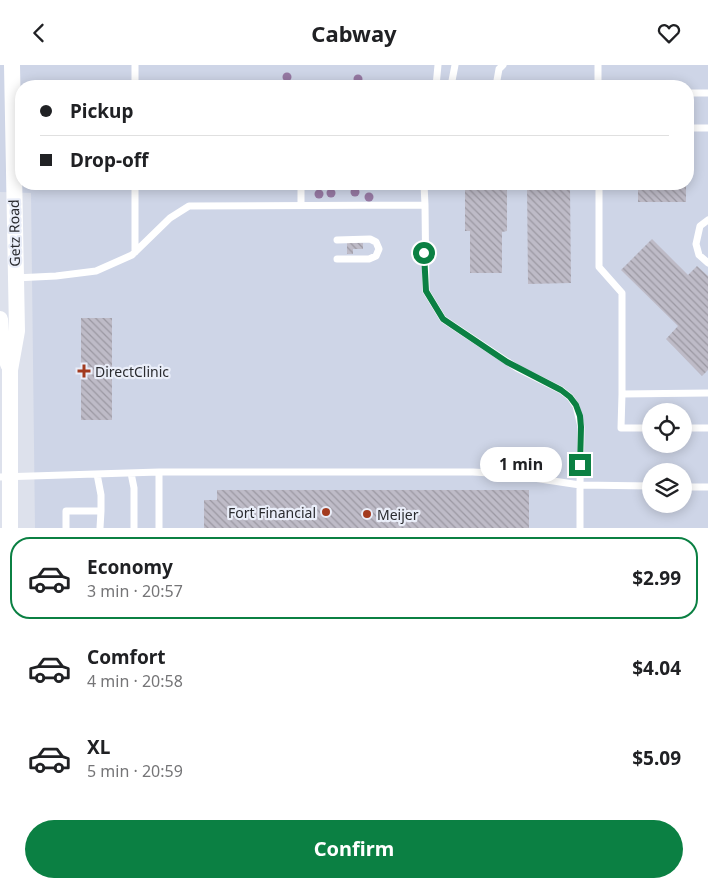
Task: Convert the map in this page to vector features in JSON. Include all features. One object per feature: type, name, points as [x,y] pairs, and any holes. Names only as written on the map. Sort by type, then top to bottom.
[{"type":"street","name":"Getz Road","points":[[10,528],[5,477],[10,370],[17,331],[12,65]]},
{"type":"street","name":"Getz Road","points":[[0,319],[10,370]]},
{"type":"lane","points":[[134,65],[135,80]]},
{"type":"lane","points":[[437,80],[438,65]]},
{"type":"lane","points":[[452,80],[454,65]]},
{"type":"lane","points":[[497,80],[499,69],[503,65]]},
{"type":"lane","points":[[598,65],[598,80]]},
{"type":"lane","points":[[694,93],[708,93]]},
{"type":"lane","points":[[694,128],[708,128]]},
{"type":"lane","points":[[135,190],[135,252]]},
{"type":"lane","points":[[301,190],[301,205]]},
{"type":"lane","points":[[424,190],[426,291],[443,319],[507,362],[561,390],[576,405],[581,427],[580,528]]},
{"type":"lane","points":[[599,190],[599,267],[622,293],[621,428],[642,428]]},
{"type":"lane","points":[[15,278],[56,276],[96,271],[135,252],[170,218],[189,206],[424,205]]},
{"type":"lane","points":[[708,220],[700,226],[696,243],[699,255],[708,263]]},
{"type":"lane","points":[[337,240],[370,239],[376,242],[379,249],[376,256],[369,259],[337,259]]},
{"type":"lane","points":[[622,394],[708,393]]},
{"type":"lane","points":[[692,428],[708,428]]},
{"type":"lane","points":[[158,528],[159,472]]},
{"type":"lane","points":[[5,477],[159,472],[473,473],[507,474],[580,485],[642,487]]},
{"type":"lane","points":[[132,473],[134,528]]},
{"type":"lane","points":[[97,474],[100,495],[100,528]]},
{"type":"lane","points":[[692,487],[708,487]]},
{"type":"lane","points":[[66,528],[66,511],[100,511]]},
{"type":"shaded area","points":[[0,65],[708,65],[708,528],[35,528],[31,193],[0,192]]},
{"type":"building","points":[[465,190],[507,190],[507,231],[502,232],[502,273],[470,273],[470,231],[465,231]]},
{"type":"building","points":[[527,190],[570,190],[571,283],[528,284]]},
{"type":"building","points":[[638,190],[686,190],[686,202],[638,202]]},
{"type":"building","points":[[347,237],[353,243],[363,243],[363,249],[353,249],[353,254],[347,254]]},
{"type":"building","points":[[652,239],[688,275],[697,266],[708,276],[708,370],[702,376],[666,339],[678,326],[621,270]]},
{"type":"building","points":[[81,318],[112,318],[112,420],[81,420]]},
{"type":"building","name":"Meijer","points":[[217,490],[529,490],[529,528],[204,528],[204,500],[217,500]]},
{"type":"place","name":"DirectClinic","points":[[84,371]]},
{"type":"place","name":"Fort Financial","points":[[326,512]]},
{"type":"place","name":"Meijer","points":[[367,514]]},
{"type":"route","points":[[424,253],[426,291],[443,319],[507,362],[561,390],[576,405],[581,427],[580,465]]}]
